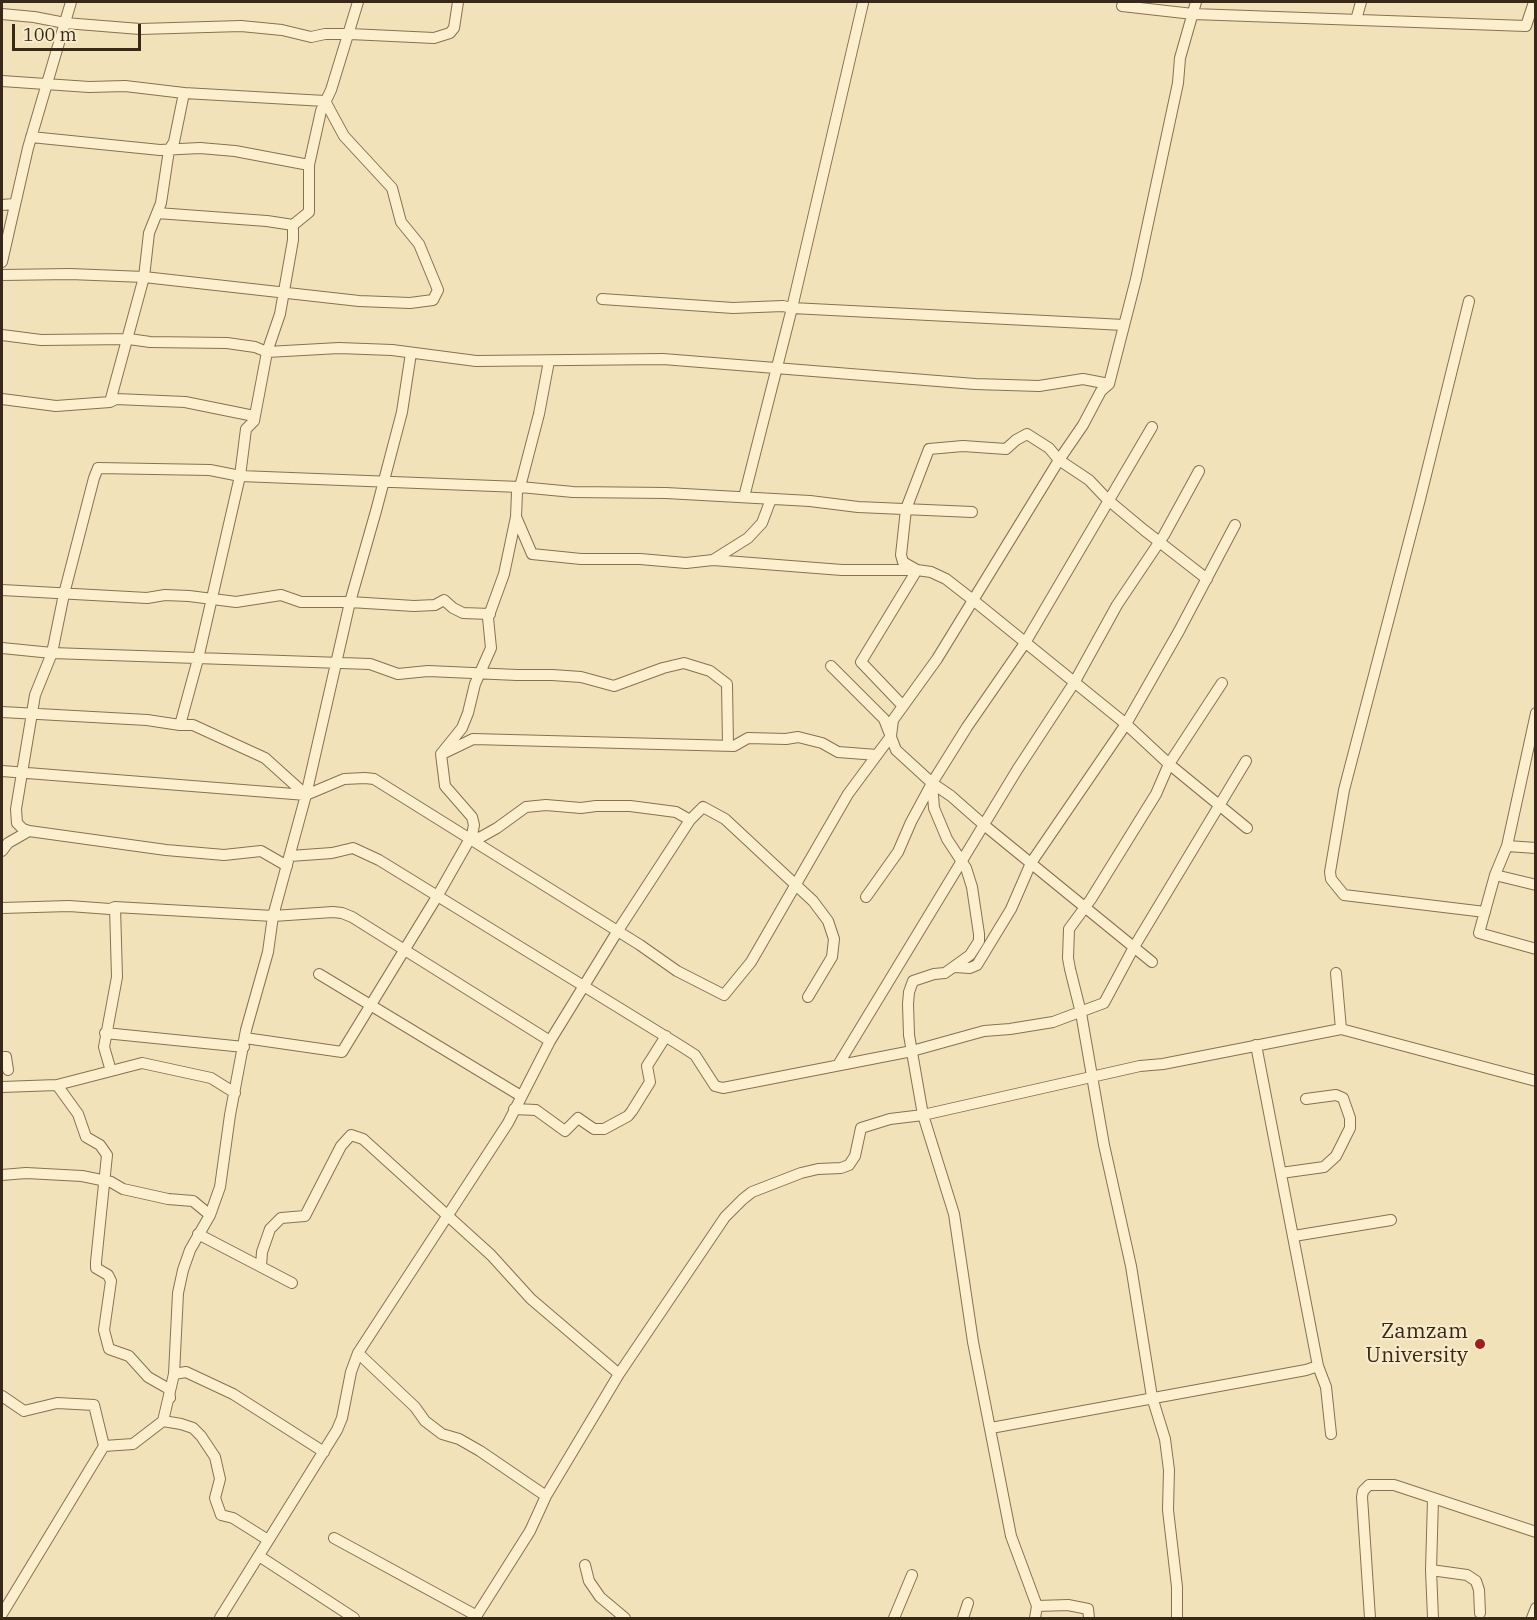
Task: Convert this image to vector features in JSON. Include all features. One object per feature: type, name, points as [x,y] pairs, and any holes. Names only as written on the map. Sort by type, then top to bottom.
[{"type":"street","points":[[2,262],[31,137],[71,2]]},
{"type":"street","points":[[157,213],[293,225],[309,212],[309,165],[321,111],[331,90],[358,2]]},
{"type":"street","points":[[2,14],[65,23],[140,29],[242,26],[282,30],[311,37],[325,34],[443,37],[454,28],[458,2]]},
{"type":"street","points":[[2,771],[306,795],[344,779],[374,779],[677,971],[724,995],[751,962],[848,795],[891,736],[893,720],[937,659],[1101,392],[1109,384],[1136,279],[1178,83],[1177,69],[1196,2]]},
{"type":"street","points":[[1356,20],[1361,2]]},
{"type":"street","points":[[1122,6],[1193,14],[1526,26],[1534,2]]},
{"type":"street","points":[[744,497],[778,368],[863,3]]},
{"type":"street","points":[[2,81],[89,87],[125,86],[184,93],[326,101]]},
{"type":"street","points":[[110,402],[144,277],[149,233],[161,203],[169,150],[174,142],[184,93]]},
{"type":"street","points":[[2,275],[70,274],[144,277],[359,301],[410,303],[433,300],[438,290],[419,244],[400,222],[392,188],[344,136],[326,101]]},
{"type":"street","points":[[31,137],[169,150],[200,148],[235,151],[309,165]]},
{"type":"street","points":[[2,205],[14,204]]},
{"type":"street","points":[[180,725],[198,658],[240,476],[246,429],[254,420],[267,352],[285,292],[293,225]]},
{"type":"street","points":[[602,299],[733,308],[783,306],[1124,326]]},
{"type":"street","points":[[1469,301],[1344,790],[1330,872],[1332,879],[1344,895],[1485,912]]},
{"type":"street","points":[[2,335],[41,340],[129,339],[150,342],[241,344],[267,352],[339,348],[411,353],[476,361],[663,359],[975,384],[1039,386],[1083,379],[1109,384]]},
{"type":"street","points":[[104,1446],[133,1444],[164,1421],[174,1374],[178,1293],[183,1270],[198,1234],[210,1215],[220,1187],[244,1043],[268,952],[273,916],[306,795],[334,663],[402,412],[411,353]]},
{"type":"street","points":[[105,1033],[342,1052],[438,895],[469,840],[474,825],[472,817],[445,786],[441,754],[462,728],[491,648],[488,618],[504,574],[516,517],[515,500],[539,414],[549,361]]},
{"type":"street","points":[[2,399],[56,406],[110,402],[116,399],[185,402],[254,416]]},
{"type":"street","points":[[866,897],[898,852],[932,783],[967,727],[1025,643],[1152,427]]},
{"type":"street","points":[[917,570],[903,562],[901,555],[906,509],[929,449],[963,446],[1006,449],[1016,440],[1028,434],[1049,448],[1059,460],[1089,480],[1108,500],[1208,579]]},
{"type":"street","points":[[972,512],[627,491],[573,492],[385,480],[240,476],[210,470],[98,468],[64,594],[52,653],[35,695],[22,772],[17,823],[29,831],[166,850],[224,855],[261,851],[289,861],[347,849],[358,849],[438,895],[666,1036],[695,1056],[715,1086],[723,1088],[912,1051],[984,1030],[1010,1029],[1053,1022],[1104,1003],[1134,947],[1246,761]]},
{"type":"street","points":[[838,1065],[1017,770],[1074,683],[1117,605],[1160,542],[1199,471]]},
{"type":"street","points":[[713,560],[755,531],[762,523],[771,499]]},
{"type":"street","points":[[516,517],[532,554],[581,559],[640,559],[687,563],[713,560],[842,570],[932,572],[946,579],[974,600],[1247,828]]},
{"type":"street","points":[[955,967],[970,968],[977,965],[1011,909],[1031,863],[1125,724],[1208,579],[1235,525]]},
{"type":"street","points":[[903,706],[861,662],[917,570]]},
{"type":"street","points":[[2,590],[147,598],[177,596],[236,602],[281,595],[301,602],[424,606],[435,605],[444,600],[463,613],[490,614]]},
{"type":"street","points":[[2,648],[52,653],[370,664],[398,674],[428,671],[581,677],[614,687],[663,668],[684,663],[710,671],[727,684],[728,746]]},
{"type":"street","points":[[831,666],[884,719],[896,750],[932,783],[951,796],[1152,962]]},
{"type":"street","points":[[1177,1618],[1177,1587],[1168,1510],[1169,1470],[1165,1439],[1152,1397],[1131,1266],[1104,1145],[1081,1013],[1068,958],[1069,928],[1156,794],[1169,764],[1222,683]]},
{"type":"street","points":[[2,712],[147,720],[193,725],[265,758],[306,795]]},
{"type":"street","points":[[1536,713],[1507,846],[1495,875],[1479,933],[1536,949]]},
{"type":"street","points":[[441,754],[473,740],[734,746],[748,738],[798,737],[822,743],[838,752],[877,755]]},
{"type":"street","points":[[932,783],[934,808],[947,839],[966,868],[972,887],[979,941],[970,955],[955,967],[945,973],[913,981],[910,986],[908,1004],[912,1051],[922,1115],[954,1214],[973,1342],[1011,1536],[1037,1606],[1035,1618]]},
{"type":"street","points":[[469,840],[481,837],[497,828],[526,807],[546,805],[580,808],[630,806],[676,812],[690,820]]},
{"type":"street","points":[[220,1618],[324,1452],[342,1418],[346,1388],[358,1353],[508,1123],[550,1041],[617,932],[690,820],[703,807],[725,819],[813,901],[828,921],[834,939],[832,957],[808,996]]},
{"type":"street","points":[[2,851],[8,843],[29,831]]},
{"type":"street","points":[[1507,846],[1536,848]]},
{"type":"street","points":[[1495,875],[1536,885]]},
{"type":"street","points":[[2,908],[69,906],[110,909],[115,907],[273,916],[342,913],[352,917],[550,1041]]},
{"type":"street","points":[[111,1071],[104,1047],[117,977],[115,907]]},
{"type":"street","points":[[1336,973],[1341,1029]]},
{"type":"street","points":[[319,974],[520,1096]]},
{"type":"street","points":[[334,1538],[476,1617],[530,1531],[546,1496],[619,1374],[725,1217],[752,1192],[801,1173],[849,1165],[855,1156],[861,1128],[890,1119],[922,1115],[1140,1066],[1163,1064],[1341,1029],[1536,1081]]},
{"type":"street","points":[[514,1109],[536,1110],[565,1131],[578,1118],[594,1129],[604,1129],[628,1116],[632,1111],[650,1082],[647,1066],[666,1036]]},
{"type":"street","points":[[1256,1045],[1318,1366],[1326,1387],[1331,1434]]},
{"type":"street","points":[[2,1057],[6,1057],[8,1070]]},
{"type":"street","points":[[2,1087],[57,1085],[138,1064],[149,1064],[211,1078],[235,1093]]},
{"type":"street","points":[[57,1085],[78,1114],[86,1137],[100,1144],[107,1155],[96,1262],[96,1268],[108,1275],[111,1281],[104,1321],[106,1337],[110,1348],[129,1356],[148,1377],[169,1389],[170,1398]]},
{"type":"street","points":[[1281,1173],[1324,1167],[1336,1156],[1350,1128],[1350,1118],[1343,1098],[1336,1095],[1306,1098]]},
{"type":"street","points":[[261,1266],[262,1252],[270,1229],[281,1218],[305,1216],[341,1146],[351,1135],[363,1139],[491,1255],[531,1299],[619,1374]]},
{"type":"street","points":[[2,1175],[26,1173],[82,1176],[105,1180],[123,1189],[168,1199],[193,1201],[210,1215]]},
{"type":"street","points":[[1294,1236],[1391,1220]]},
{"type":"street","points":[[198,1234],[292,1283]]},
{"type":"street","points":[[358,1353],[442,1434],[459,1439],[480,1451],[546,1496]]},
{"type":"street","points":[[991,1428],[1318,1366]]},
{"type":"street","points":[[174,1374],[186,1372],[233,1394],[324,1452]]},
{"type":"street","points":[[2,1396],[24,1411],[57,1403],[94,1405],[104,1446],[2,1614]]},
{"type":"street","points":[[164,1421],[193,1428],[214,1457],[220,1479],[215,1498],[221,1515],[233,1518],[268,1540]]},
{"type":"street","points":[[1370,1618],[1363,1530],[1363,1491],[1369,1485],[1394,1485],[1536,1532]]},
{"type":"street","points":[[1432,1498],[1433,1618]]},
{"type":"street","points":[[259,1556],[354,1618]]},
{"type":"street","points":[[585,1565],[589,1581],[600,1597],[625,1618]]},
{"type":"street","points":[[1431,1570],[1467,1575],[1476,1581],[1479,1590],[1480,1613]]},
{"type":"street","points":[[894,1618],[912,1575]]},
{"type":"street","points":[[963,1618],[968,1603]]},
{"type":"street","points":[[1037,1606],[1068,1605],[1088,1609],[1089,1618]]},
{"type":"street","points":[[1532,1618],[1536,1608]]},
{"type":"place","name":"Zamzam University","points":[[1480,1344]]}]
